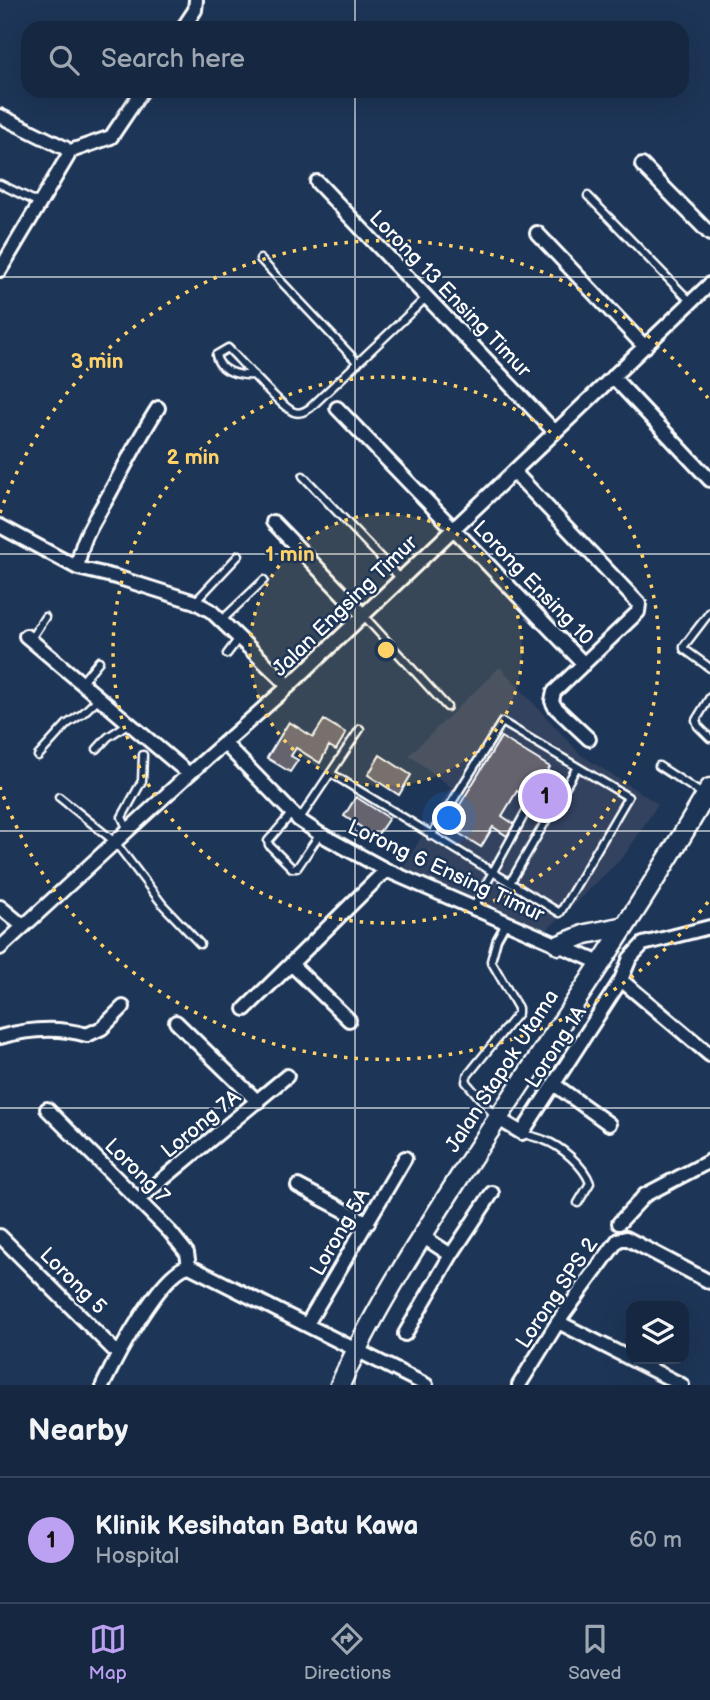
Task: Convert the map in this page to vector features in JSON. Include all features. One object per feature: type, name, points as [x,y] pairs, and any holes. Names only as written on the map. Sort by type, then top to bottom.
[{"type":"main road","name":"Jalan Stapok Utama","points":[[340,1385],[356,1351],[422,1236],[625,926],[708,792]]},
{"type":"main road","points":[[559,945],[586,934],[625,926]]},
{"type":"street","points":[[188,21],[195,10],[197,0]]},
{"type":"street","points":[[68,152],[111,137],[137,98]]},
{"type":"street","points":[[0,116],[65,148],[68,152]]},
{"type":"street","points":[[1,266],[41,204],[68,152]]},
{"type":"street","points":[[642,165],[710,233]]},
{"type":"street","name":"Lorong 13 Ensing Timur","points":[[317,182],[555,432]]},
{"type":"street","points":[[537,233],[645,347]]},
{"type":"street","name":"Jalan Engsing Timur","points":[[0,948],[189,774],[289,687],[691,302],[709,288]]},
{"type":"street","points":[[613,377],[710,480]]},
{"type":"street","points":[[78,568],[79,555],[88,530],[112,491],[140,435],[158,408]]},
{"type":"street","name":"Lorong Ensing 10","points":[[337,408],[584,664]]},
{"type":"street","points":[[514,472],[639,604],[638,612],[554,692],[552,701],[555,707],[589,739]]},
{"type":"street","points":[[273,522],[363,615]]},
{"type":"street","points":[[0,526],[78,568],[195,602],[222,620],[289,687]]},
{"type":"street","points":[[28,638],[189,774]]},
{"type":"street","name":"Lorong 6 Ensing Timur","points":[[224,743],[295,816],[320,834],[386,870],[600,963]]},
{"type":"street","points":[[245,1009],[386,870]]},
{"type":"street","points":[[0,907],[23,926]]},
{"type":"street","name":"Lorong 1A","points":[[522,1133],[555,1085],[623,974],[630,958],[643,944],[710,927]]},
{"type":"street","points":[[290,964],[349,1020]]},
{"type":"street","points":[[623,974],[710,1055]]},
{"type":"street","points":[[0,1037],[24,1031],[72,1031],[87,1035],[102,1028],[124,1007]]},
{"type":"street","points":[[176,1022],[258,1102]]},
{"type":"street","name":"Lorong 7A","points":[[139,1199],[287,1076]]},
{"type":"street","points":[[555,1085],[609,1124]]},
{"type":"street","name":"Lorong 7","points":[[47,1108],[139,1199],[183,1248],[189,1259],[189,1266]]},
{"type":"street","points":[[497,1118],[522,1133]]},
{"type":"street","name":"Lorong 5A","points":[[307,1324],[405,1158]]},
{"type":"street","points":[[619,1223],[645,1195],[710,1161]]},
{"type":"street","points":[[298,1186],[368,1223]]},
{"type":"street","points":[[405,1334],[451,1255],[492,1193]]},
{"type":"street","name":"Lorong 5","points":[[0,1236],[118,1354]]},
{"type":"street","points":[[422,1236],[451,1255]]},
{"type":"street","name":"Lorong SPS 2","points":[[519,1385],[558,1322],[610,1248],[622,1238],[710,1282]]},
{"type":"street","points":[[103,1385],[118,1354],[153,1298],[176,1272],[189,1266],[426,1385]]},
{"type":"street","points":[[558,1322],[682,1385]]},
{"type":"lane","points":[[0,184],[41,204]]},
{"type":"lane","points":[[588,196],[691,302]]},
{"type":"lane","points":[[260,259],[358,363]]},
{"type":"lane","points":[[254,374],[242,376],[227,370],[217,361],[216,355],[228,348],[254,374],[291,411],[301,413],[310,408],[426,298]]},
{"type":"lane","points":[[303,476],[401,579]]},
{"type":"lane","points":[[195,602],[239,555]]},
{"type":"lane","points":[[222,620],[264,580]]},
{"type":"lane","points":[[710,612],[684,649],[710,668]]},
{"type":"lane","points":[[363,615],[447,707]]},
{"type":"lane","points":[[28,638],[45,617]]},
{"type":"lane","points":[[227,654],[239,638]]},
{"type":"lane","points":[[81,683],[99,661]]},
{"type":"lane","points":[[710,697],[696,720],[698,726],[710,738]]},
{"type":"lane","points":[[38,756],[67,724],[99,698]]},
{"type":"lane","points":[[332,774],[430,836],[560,913],[628,797],[502,722],[430,836]]},
{"type":"lane","points":[[97,749],[108,737],[129,723]]},
{"type":"lane","points":[[320,834],[297,868],[292,868],[268,843],[268,838],[295,816],[332,774],[360,729]]},
{"type":"lane","points":[[128,830],[122,817],[142,781],[143,755]]},
{"type":"lane","points":[[659,766],[708,792]]},
{"type":"lane","points":[[510,883],[578,767]]},
{"type":"lane","points":[[59,797],[115,842],[163,905],[200,944]]},
{"type":"lane","points":[[473,908],[534,797],[552,809]]},
{"type":"lane","points":[[497,1118],[466,1082],[467,1076],[518,1013],[515,1002],[491,961],[497,939],[508,922]]},
{"type":"lane","points":[[522,1133],[546,1140],[568,1155],[587,1173],[590,1183],[578,1203]]},
{"type":"shaded area","points":[[500,667],[581,755],[658,804],[624,856],[544,933],[403,868],[451,787],[409,755]]},
{"type":"building","points":[[324,720],[346,733],[336,750],[329,746],[320,763],[296,748],[291,756],[298,760],[290,772],[267,758],[289,722],[313,737]]},
{"type":"building","points":[[501,737],[550,767],[539,785],[532,781],[523,795],[517,791],[502,816],[514,824],[507,836],[493,827],[481,847],[447,826]]},
{"type":"building","points":[[380,755],[411,775],[399,795],[368,775]]},
{"type":"building","points":[[356,797],[389,818],[376,837],[344,816]]},
{"type":"place","name":"Klinik Kesihatan Batu Kawa","points":[[545,796]]}]
